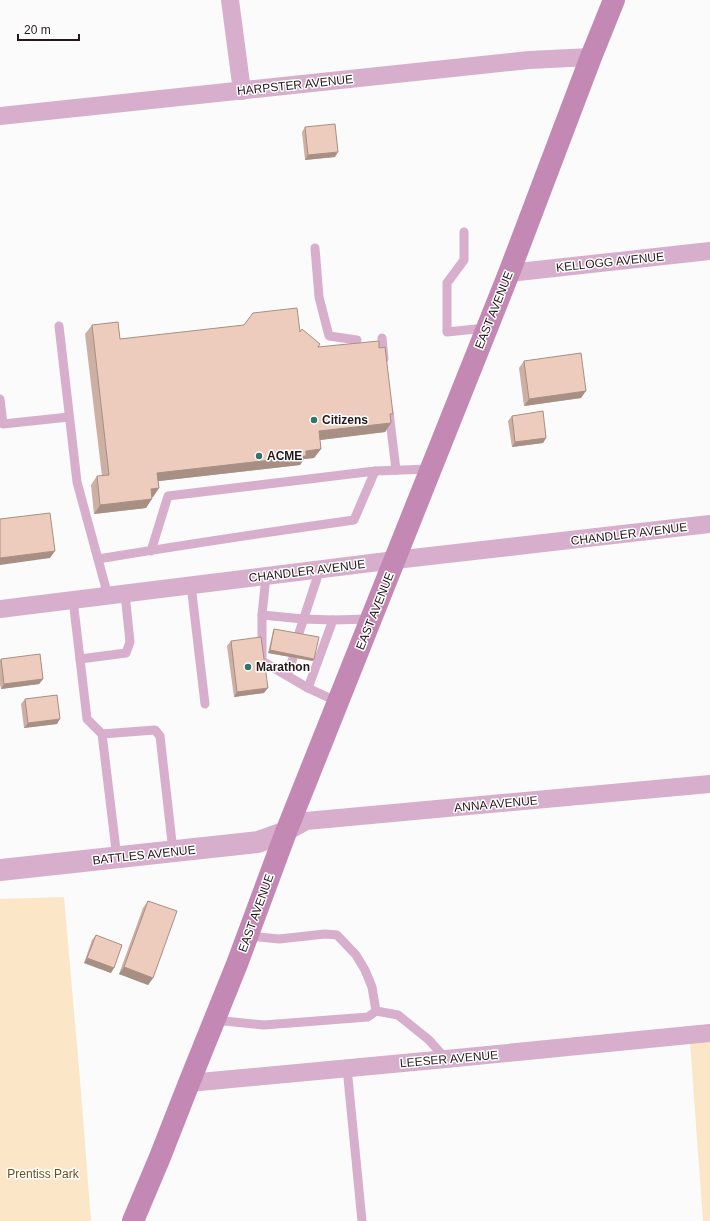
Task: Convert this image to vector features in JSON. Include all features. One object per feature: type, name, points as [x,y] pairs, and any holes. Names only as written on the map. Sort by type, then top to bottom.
[{"type":"main road","name":"EAST AVENUE","points":[[133,1221],[248,936],[286,832],[509,273],[614,0]]},
{"type":"street","points":[[230,0],[242,91]]},
{"type":"street","name":"HARPSTER AVENUE","points":[[0,116],[530,60],[591,57]]},
{"type":"street","name":"KELLOGG AVENUE","points":[[509,273],[710,251]]},
{"type":"street","name":"CHANDLER AVENUE","points":[[0,609],[395,560],[710,524]]},
{"type":"street","name":"ANNA AVENUE","points":[[286,832],[306,821],[710,784]]},
{"type":"street","name":"BATTLES AVENUE","points":[[0,870],[258,842],[286,832]]},
{"type":"street","name":"LEESER AVENUE","points":[[189,1083],[710,1033]]},
{"type":"lane","points":[[464,232],[464,260],[447,283],[447,332],[487,328]]},
{"type":"lane","points":[[315,248],[319,297],[330,336],[357,340]]},
{"type":"lane","points":[[60,326],[77,482],[108,596]]},
{"type":"lane","points":[[382,338],[385,369]]},
{"type":"lane","points":[[0,399],[3,424],[69,417]]},
{"type":"lane","points":[[388,400],[396,470]]},
{"type":"lane","points":[[151,551],[168,496],[375,471],[431,469]]},
{"type":"lane","points":[[98,559],[354,520],[375,471]]},
{"type":"lane","points":[[298,636],[320,569]]},
{"type":"lane","points":[[266,576],[262,615],[262,661],[308,688],[338,702]]},
{"type":"lane","points":[[191,585],[206,704]]},
{"type":"lane","points":[[80,659],[126,653],[130,642],[125,594]]},
{"type":"lane","points":[[73,600],[87,718],[102,734],[117,858]]},
{"type":"lane","points":[[262,615],[303,619],[371,619]]},
{"type":"lane","points":[[308,688],[333,620]]},
{"type":"lane","points":[[287,675],[293,658]]},
{"type":"lane","points":[[102,734],[155,730],[160,736],[173,851]]},
{"type":"lane","points":[[248,936],[279,939],[325,934],[337,935],[356,955],[365,970],[372,987],[376,1011]]},
{"type":"lane","points":[[214,1020],[264,1025],[368,1017],[376,1011],[398,1015],[429,1040],[446,1059]]},
{"type":"lane","points":[[347,1068],[362,1221]]},
{"type":"green space","name":"Prentiss Park","points":[[64,897],[91,1221],[0,1221],[0,899]]},
{"type":"green space","points":[[710,1040],[710,1221],[703,1221],[690,1042]]},
{"type":"building","points":[[335,124],[338,152],[308,155],[305,127]]},
{"type":"building","points":[[297,308],[300,332],[302,329],[320,344],[318,347],[379,341],[379,348],[385,347],[393,414],[390,414],[391,423],[319,431],[321,449],[306,451],[306,456],[157,473],[159,488],[151,489],[152,499],[100,505],[97,476],[109,475],[92,325],[118,322],[120,339],[244,325],[253,313]]},
{"type":"building","points":[[581,353],[586,391],[529,399],[524,361]]},
{"type":"building","points":[[543,411],[546,438],[515,442],[512,416]]},
{"type":"building","points":[[50,513],[55,551],[0,558],[0,519]]},
{"type":"building","points":[[274,629],[319,637],[314,659],[270,650]]},
{"type":"building","points":[[261,637],[268,688],[237,692],[231,641]]},
{"type":"building","points":[[40,654],[43,679],[4,684],[1,659]]},
{"type":"building","points":[[57,695],[60,719],[28,723],[25,699]]},
{"type":"building","points":[[148,901],[177,911],[153,978],[124,967]]},
{"type":"building","points":[[96,935],[122,945],[114,968],[87,958]]},
{"type":"place","name":"Citizens","points":[[314,420]]},
{"type":"place","name":"ACME","points":[[259,456]]},
{"type":"place","name":"Marathon","points":[[248,667]]}]
